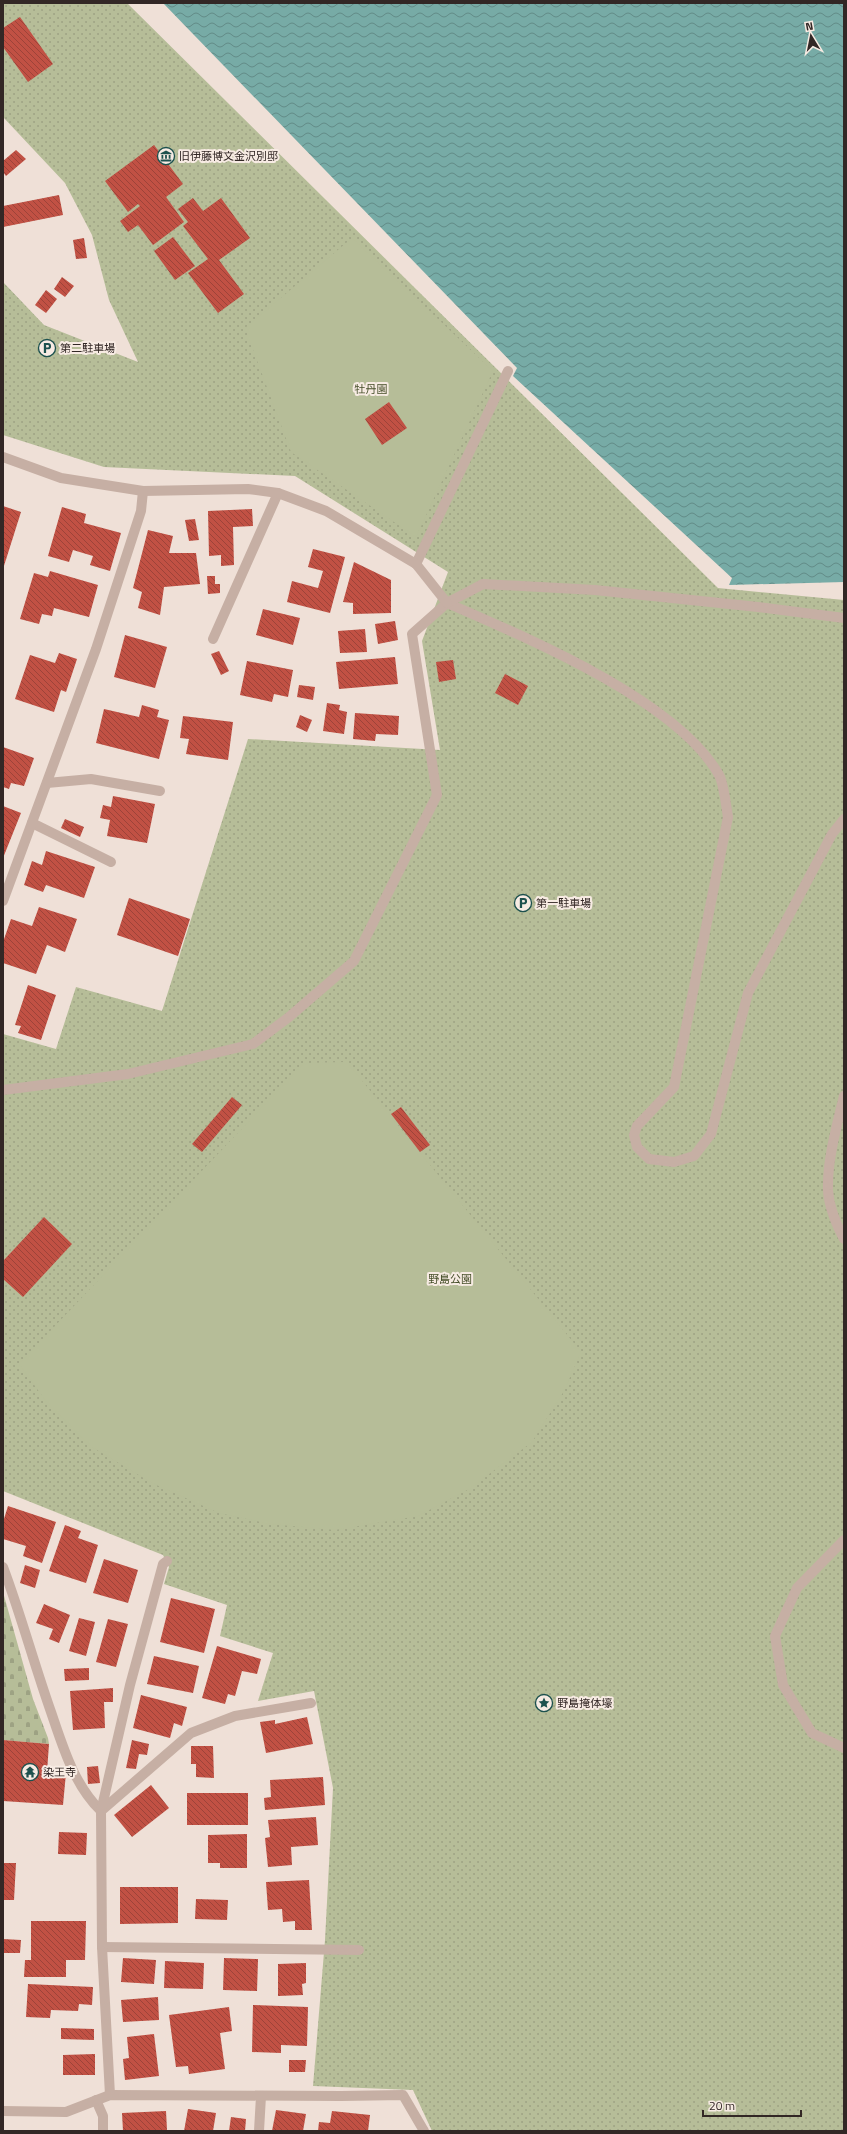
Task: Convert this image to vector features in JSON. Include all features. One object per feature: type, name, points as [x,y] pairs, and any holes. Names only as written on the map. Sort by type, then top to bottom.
[{"type":"street","points":[[416,564],[508,371]]},
{"type":"street","points":[[3,457],[61,478],[143,491],[248,489],[278,494],[326,511],[416,564],[447,603],[527,638],[600,677],[662,714],[696,745],[720,776],[728,817],[674,1087],[637,1126],[634,1135],[637,1147],[649,1158],[674,1162],[694,1156],[711,1134],[748,993],[832,834],[844,819]]},
{"type":"street","points":[[3,901],[96,649],[141,512],[143,491]]},
{"type":"street","points":[[213,640],[278,494]]},
{"type":"street","points":[[3,1090],[128,1074],[252,1044],[288,1017],[354,961],[437,796],[412,634],[447,603],[483,584],[595,590],[758,607],[844,618]]},
{"type":"street","points":[[47,783],[91,779],[160,791]]},
{"type":"street","points":[[32,823],[111,862]]},
{"type":"street","points":[[844,1096],[833,1144],[828,1190],[835,1223],[844,1239]]},
{"type":"street","points":[[844,1540],[797,1588],[775,1636],[783,1685],[812,1733],[844,1748]]},
{"type":"street","points":[[110,2094],[102,1947],[101,1811],[130,1685],[163,1564],[167,1560]]},
{"type":"street","points":[[3,1567],[18,1608],[34,1663],[70,1766],[89,1799],[101,1811]]},
{"type":"street","points":[[101,1811],[191,1733],[235,1716],[312,1703]]},
{"type":"street","points":[[102,1947],[359,1950]]},
{"type":"street","points":[[3,2111],[66,2112],[110,2094],[261,2096],[403,2095],[424,2131]]},
{"type":"street","points":[[259,2131],[261,2096]]},
{"type":"street","points":[[96,2100],[103,2116],[103,2131]]},
{"type":"green space","name":"野島公園","points":[[3,3],[127,3],[718,588],[844,600],[844,2131],[432,2131],[413,2090],[313,2086],[325,1940],[333,1788],[314,1691],[258,1701],[273,1653],[220,1636],[227,1605],[164,1584],[169,1567],[163,1555],[3,1491],[3,1034],[56,1049],[76,987],[162,1011],[248,739],[440,750],[422,641],[448,572],[295,476],[104,467],[3,435],[3,282],[44,325],[138,362],[109,300],[92,235],[65,183],[3,117]]},
{"type":"green space","name":"牡丹園","points":[[352,238],[493,371],[416,537],[291,452],[245,328]]},
{"type":"green space","points":[[347,1062],[581,1352],[564,1391],[532,1442],[469,1489],[418,1516],[335,1530],[270,1524],[219,1513],[152,1483],[92,1447],[48,1404],[19,1364],[304,1063]]},
{"type":"green space","points":[[3,1592],[33,1699],[49,1744],[3,1740]]},
{"type":"water","points":[[163,3],[844,3],[844,582],[729,585],[732,578],[513,376],[517,368]]},
{"type":"building","points":[[20,17],[53,64],[28,82],[3,47],[3,28]]},
{"type":"building","points":[[154,145],[183,184],[166,197],[184,222],[153,245],[138,225],[128,232],[120,221],[140,206],[138,204],[128,212],[105,181]]},
{"type":"building","points":[[16,150],[26,159],[6,176],[3,172],[3,161]]},
{"type":"building","points":[[59,195],[63,215],[3,227],[3,206]]},
{"type":"building","points":[[193,198],[203,211],[221,198],[250,238],[219,260],[244,294],[218,313],[188,273],[208,259],[183,226],[188,222],[178,209]]},
{"type":"building","points":[[173,237],[195,266],[175,280],[154,251]]},
{"type":"building","points":[[84,238],[87,258],[76,259],[73,240]]},
{"type":"building","points":[[62,277],[74,286],[65,297],[54,289]]},
{"type":"building","points":[[46,290],[57,299],[46,313],[35,305]]},
{"type":"building","points":[[389,402],[407,428],[382,445],[365,419]]},
{"type":"building","points":[[3,506],[21,512],[3,569]]},
{"type":"building","points":[[62,507],[86,514],[84,523],[121,533],[110,571],[90,565],[93,556],[73,550],[69,562],[48,556]]},
{"type":"building","points":[[252,509],[253,526],[233,527],[234,565],[221,566],[221,555],[209,556],[208,511]]},
{"type":"building","points":[[195,519],[199,540],[189,541],[185,520]]},
{"type":"building","points":[[148,530],[173,536],[169,553],[196,553],[200,584],[164,587],[160,615],[138,608],[142,592],[133,588]]},
{"type":"building","points":[[313,549],[345,557],[330,613],[287,602],[292,581],[318,588],[323,571],[308,567]]},
{"type":"building","points":[[354,562],[391,580],[391,613],[353,614],[353,603],[343,602]]},
{"type":"building","points":[[50,571],[98,585],[89,617],[54,608],[52,616],[42,614],[39,624],[20,619],[34,573],[48,577]]},
{"type":"building","points":[[207,576],[215,576],[215,584],[220,584],[220,593],[208,594]]},
{"type":"building","points":[[263,609],[300,618],[293,645],[256,635]]},
{"type":"building","points":[[395,621],[398,640],[378,644],[375,624]]},
{"type":"building","points":[[365,629],[367,652],[340,653],[338,631]]},
{"type":"building","points":[[125,635],[167,647],[155,688],[114,677]]},
{"type":"building","points":[[219,651],[229,671],[221,675],[211,654]]},
{"type":"building","points":[[59,653],[77,659],[66,692],[61,690],[54,712],[15,699],[30,655],[55,663]]},
{"type":"building","points":[[395,657],[398,684],[339,689],[336,662]]},
{"type":"building","points":[[453,660],[456,679],[439,682],[436,662]]},
{"type":"building","points":[[247,661],[293,670],[288,697],[274,694],[272,702],[240,695]]},
{"type":"building","points":[[505,674],[528,686],[518,705],[495,693]]},
{"type":"building","points":[[299,685],[315,687],[313,700],[297,697]]},
{"type":"building","points":[[327,703],[340,705],[339,710],[347,712],[344,734],[323,731]]},
{"type":"building","points":[[142,705],[159,710],[157,717],[169,720],[159,759],[96,743],[104,709],[139,717]]},
{"type":"building","points":[[355,713],[399,716],[398,735],[376,734],[375,741],[353,739]]},
{"type":"building","points":[[300,715],[312,720],[307,732],[296,727]]},
{"type":"building","points":[[183,716],[233,722],[228,760],[186,754],[189,739],[180,738]]},
{"type":"building","points":[[3,747],[34,758],[24,786],[11,783],[9,789],[3,787]]},
{"type":"building","points":[[113,796],[155,804],[147,843],[107,836],[110,820],[100,818],[103,805],[111,807]]},
{"type":"building","points":[[3,806],[21,813],[3,858]]},
{"type":"building","points":[[65,819],[84,827],[80,837],[61,828]]},
{"type":"building","points":[[46,851],[95,867],[84,898],[46,885],[43,892],[24,885],[32,861],[42,865]]},
{"type":"building","points":[[129,898],[190,919],[178,956],[117,935]]},
{"type":"building","points":[[39,907],[77,919],[65,952],[47,945],[36,974],[3,963],[3,942],[11,919],[32,926]]},
{"type":"building","points":[[28,985],[56,995],[41,1040],[18,1033],[21,1026],[15,1025]]},
{"type":"building","points":[[232,1097],[242,1105],[202,1152],[192,1144]]},
{"type":"building","points":[[401,1107],[430,1145],[420,1152],[391,1114]]},
{"type":"building","points":[[44,1217],[72,1244],[23,1297],[3,1279],[3,1261]]},
{"type":"building","points":[[8,1506],[56,1522],[42,1563],[23,1556],[26,1546],[3,1539],[3,1522]]},
{"type":"building","points":[[65,1525],[81,1531],[78,1538],[98,1545],[86,1583],[49,1571]]},
{"type":"building","points":[[104,1559],[138,1570],[128,1603],[93,1593]]},
{"type":"building","points":[[25,1565],[40,1570],[35,1588],[20,1583]]},
{"type":"building","points":[[171,1598],[215,1609],[204,1653],[160,1642]]},
{"type":"building","points":[[44,1604],[70,1615],[59,1643],[49,1639],[53,1629],[36,1623]]},
{"type":"building","points":[[79,1618],[95,1622],[86,1656],[69,1651]]},
{"type":"building","points":[[108,1619],[128,1624],[116,1667],[96,1662]]},
{"type":"building","points":[[217,1646],[261,1659],[257,1674],[242,1671],[235,1696],[228,1694],[225,1704],[202,1698]]},
{"type":"building","points":[[154,1656],[199,1666],[193,1693],[147,1684]]},
{"type":"building","points":[[89,1668],[89,1680],[65,1681],[64,1669]]},
{"type":"building","points":[[113,1688],[113,1702],[104,1702],[105,1728],[73,1730],[70,1691]]},
{"type":"building","points":[[141,1695],[187,1707],[182,1726],[174,1723],[170,1738],[133,1728]]},
{"type":"building","points":[[307,1717],[313,1744],[266,1753],[260,1722],[275,1720],[275,1724]]},
{"type":"building","name":"染王寺","points":[[3,1740],[49,1744],[47,1772],[66,1773],[63,1805],[3,1801]]},
{"type":"building","points":[[132,1740],[149,1744],[147,1755],[139,1754],[136,1769],[126,1768]]},
{"type":"building","points":[[191,1746],[213,1746],[214,1778],[196,1777],[196,1764],[191,1764]]},
{"type":"building","points":[[98,1766],[100,1783],[88,1784],[87,1767]]},
{"type":"building","points":[[323,1777],[325,1805],[265,1810],[264,1798],[271,1797],[270,1780]]},
{"type":"building","points":[[151,1785],[169,1808],[132,1837],[114,1815]]},
{"type":"building","points":[[187,1793],[248,1793],[248,1825],[187,1825]]},
{"type":"building","points":[[316,1817],[318,1845],[291,1847],[292,1865],[268,1867],[265,1838],[270,1837],[268,1820]]},
{"type":"building","points":[[59,1832],[87,1833],[86,1855],[58,1854]]},
{"type":"building","points":[[247,1834],[247,1868],[220,1868],[220,1863],[208,1863],[208,1835]]},
{"type":"building","points":[[3,1863],[16,1863],[14,1900],[3,1900]]},
{"type":"building","points":[[309,1880],[312,1930],[295,1930],[295,1921],[283,1922],[282,1909],[268,1910],[266,1882]]},
{"type":"building","points":[[120,1887],[178,1887],[178,1923],[120,1924]]},
{"type":"building","points":[[196,1899],[228,1900],[227,1920],[195,1919]]},
{"type":"building","points":[[31,1921],[86,1921],[85,1960],[66,1960],[66,1977],[24,1977],[25,1960],[31,1960]]},
{"type":"building","points":[[3,1939],[21,1940],[20,1953],[3,1953]]},
{"type":"building","points":[[123,1958],[156,1960],[154,1984],[121,1982]]},
{"type":"building","points":[[224,1958],[258,1959],[257,1991],[223,1990]]},
{"type":"building","points":[[165,1961],[204,1963],[203,1989],[164,1988]]},
{"type":"building","points":[[306,1963],[306,1983],[302,1984],[303,1995],[278,1996],[278,1964]]},
{"type":"building","points":[[28,1984],[93,1987],[92,2005],[79,2004],[78,2011],[51,2010],[50,2018],[26,2017]]},
{"type":"building","points":[[158,1997],[159,2020],[123,2022],[121,2000]]},
{"type":"building","points":[[253,2005],[308,2007],[307,2046],[281,2045],[281,2053],[252,2052]]},
{"type":"building","points":[[229,2007],[232,2031],[220,2033],[225,2069],[189,2074],[188,2066],[176,2067],[169,2015]]},
{"type":"building","points":[[61,2028],[94,2029],[94,2040],[61,2039]]},
{"type":"building","points":[[154,2034],[159,2076],[125,2080],[123,2059],[129,2058],[127,2037]]},
{"type":"building","points":[[95,2054],[95,2075],[63,2075],[63,2055]]},
{"type":"building","points":[[289,2060],[306,2060],[305,2072],[289,2072]]},
{"type":"building","points":[[188,2109],[216,2113],[213,2131],[184,2131]]},
{"type":"building","points":[[276,2110],[306,2114],[303,2131],[272,2131]]},
{"type":"building","points":[[166,2111],[167,2130],[123,2131],[122,2113]]},
{"type":"building","points":[[332,2111],[370,2115],[368,2131],[318,2131],[319,2122],[330,2123]]},
{"type":"building","points":[[231,2117],[246,2119],[245,2131],[229,2131]]},
{"type":"place","name":"旧伊藤博文金沢別邸","points":[[166,156]]},
{"type":"place","name":"第二駐車場","points":[[47,348]]},
{"type":"place","name":"第一駐車場","points":[[523,903]]},
{"type":"place","name":"野島掩体壕","points":[[544,1703]]},
{"type":"place","name":"染王寺","points":[[30,1772]]}]
